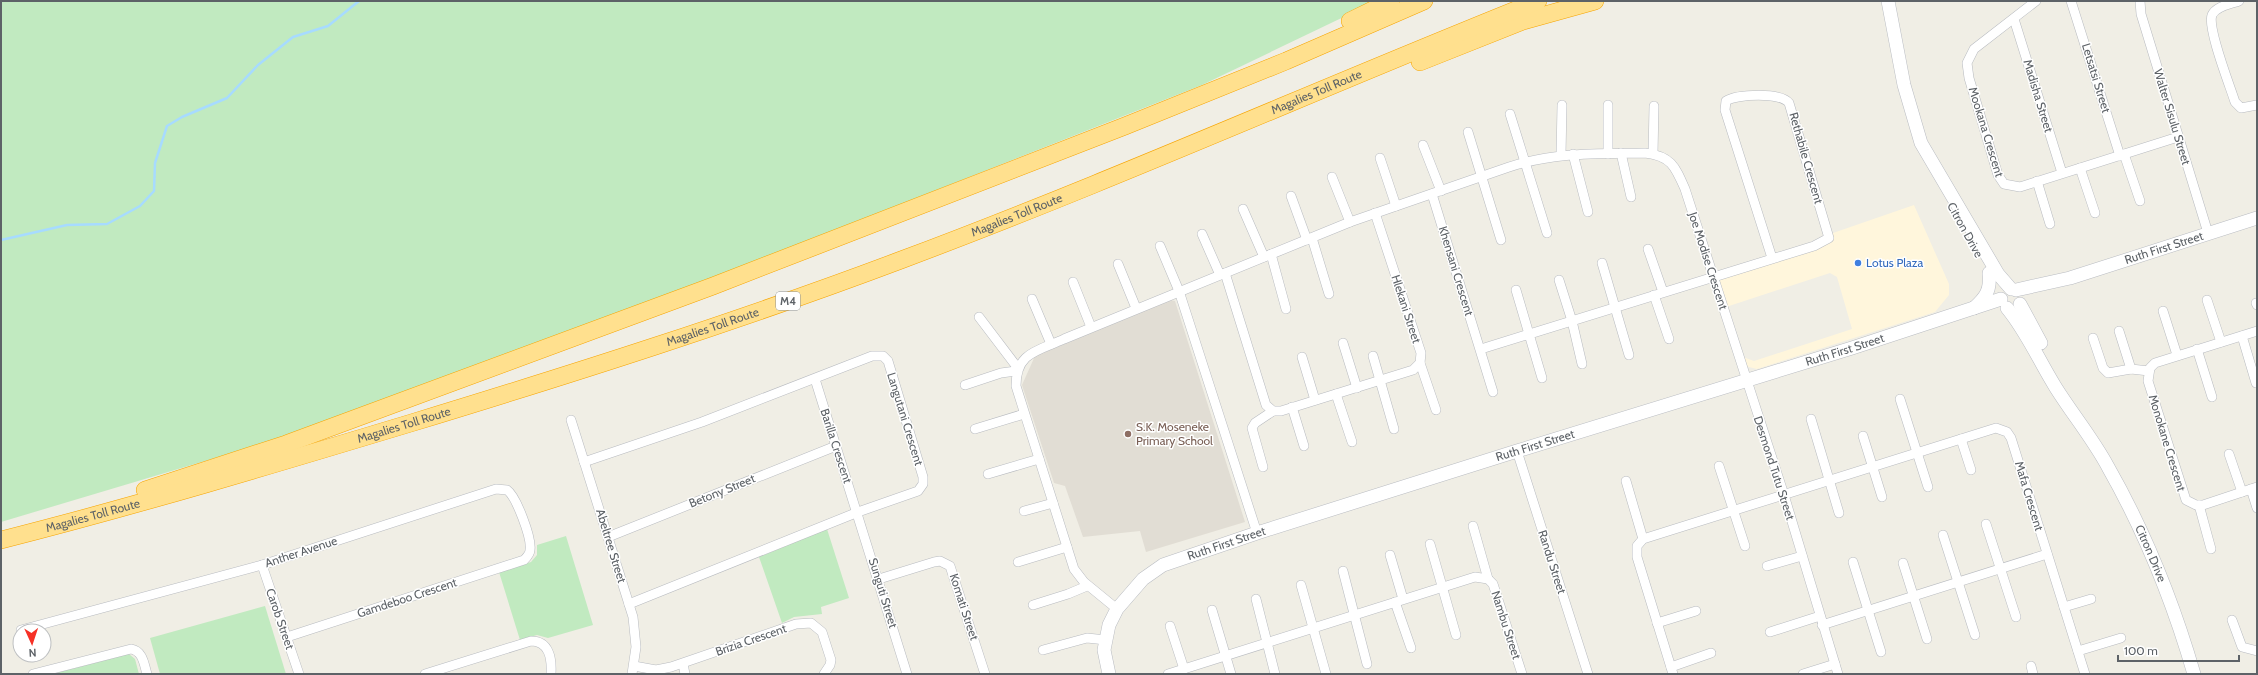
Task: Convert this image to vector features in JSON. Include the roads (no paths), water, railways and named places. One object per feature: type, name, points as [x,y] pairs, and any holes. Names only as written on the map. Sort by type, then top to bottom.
[{"type":"highway","points":[[1125,126],[1260,64],[1391,1]]},
{"type":"highway","name":"Magalies Toll Route","points":[[1,531],[125,496],[286,444],[692,294],[1125,126],[1286,61],[1424,1]]},
{"type":"highway","name":"Magalies Toll Route","points":[[1,540],[237,476],[562,377],[720,326],[900,260],[1128,172],[1538,1]]},
{"type":"highway","points":[[1128,172],[1523,21],[1595,1]]},
{"type":"street","name":"Citron Drive","points":[[1880,1],[1921,143],[1991,270],[2011,298],[2080,413],[2092,440],[2112,474],[2152,555],[2167,590],[2194,674]]},
{"type":"street","name":"Citron Drive","points":[[1888,1],[1904,85]]},
{"type":"street","name":"Mookana Crescent","points":[[2036,1],[1974,49],[1967,63],[2000,180],[2004,184],[2014,188],[2037,182],[2178,137]]},
{"type":"street","name":"Letsatsi Street","points":[[2072,1],[2122,155],[2140,202]]},
{"type":"street","name":"Walter Sisulu Street","points":[[2140,1],[2141,14],[2208,233]]},
{"type":"street","points":[[2239,1],[2215,10],[2212,15],[2212,28],[2235,102],[2241,108],[2257,105]]},
{"type":"street","name":"Madisha Street","points":[[2014,19],[2062,173]]},
{"type":"street","name":"Rethabile Crescent","points":[[1712,276],[1814,246],[1829,238],[1791,106],[1787,100],[1774,95],[1730,98],[1726,101],[1725,110],[1772,258]]},
{"type":"street","points":[[1561,155],[1562,104]]},
{"type":"street","points":[[1608,105],[1608,154]]},
{"type":"street","points":[[1653,154],[1654,106]]},
{"type":"street","points":[[1510,114],[1547,233]]},
{"type":"street","points":[[1468,132],[1501,240]]},
{"type":"street","points":[[1423,145],[1437,192]]},
{"type":"street","points":[[1621,153],[1631,197]]},
{"type":"street","name":"Joe Modise Crescent","points":[[1017,369],[1027,356],[1051,344],[1136,308],[1375,213],[1525,162],[1561,155],[1621,153],[1653,154],[1665,158],[1677,171],[1685,189],[1745,380]]},
{"type":"street","points":[[1574,154],[1588,212]]},
{"type":"street","points":[[1380,158],[1396,206]]},
{"type":"street","points":[[2080,168],[2095,213]]},
{"type":"street","points":[[1332,177],[1350,222]]},
{"type":"street","points":[[2037,182],[2050,224]]},
{"type":"street","name":"Khensani Crescent","points":[[1437,192],[1493,392]]},
{"type":"street","points":[[1291,196],[1310,239],[1329,294]]},
{"type":"street","points":[[1243,209],[1267,256],[1286,309]]},
{"type":"street","name":"Hlekani Street","points":[[1375,213],[1421,353],[1420,363],[1436,410]]},
{"type":"street","name":"Ruth First Street","points":[[2070,278],[2257,218]]},
{"type":"street","points":[[1202,234],[1222,274],[1266,405],[1273,411]]},
{"type":"street","points":[[1160,246],[1179,291],[1257,533]]},
{"type":"street","points":[[1648,249],[1669,339]]},
{"type":"street","points":[[1118,264],[1136,308]]},
{"type":"street","points":[[1602,264],[1629,355]]},
{"type":"street","points":[[1974,309],[1988,292],[1991,270],[2014,281],[2024,283],[2048,283]]},
{"type":"street","points":[[1481,349],[1712,276]]},
{"type":"street","points":[[2011,298],[2048,283],[2070,278]]},
{"type":"street","points":[[2011,298],[2070,278]]},
{"type":"street","points":[[1559,280],[1572,321],[1582,364]]},
{"type":"street","points":[[1073,282],[1091,327]]},
{"type":"street","points":[[1516,290],[1542,378]]},
{"type":"street","name":"Ruth First Street","points":[[1108,674],[1105,660],[1106,640],[1117,609],[1143,579],[1163,565],[1257,533],[1516,451],[2011,298]]},
{"type":"street","points":[[1032,299],[1051,344]]},
{"type":"street","points":[[2208,300],[2221,342]]},
{"type":"street","points":[[2163,311],[2177,355]]},
{"type":"street","points":[[979,317],[1017,369],[1016,386],[1074,569],[1088,586],[1117,609]]},
{"type":"street","points":[[2119,331],[2131,369]]},
{"type":"street","points":[[2093,338],[2103,368],[2108,373],[2131,369],[2149,371],[2155,363],[2257,331]]},
{"type":"street","points":[[2242,336],[2256,383]]},
{"type":"street","points":[[1343,343],[1357,388]]},
{"type":"street","points":[[2197,349],[2212,397]]},
{"type":"street","name":"Langutani Crescent","points":[[815,379],[872,356],[882,356],[888,361],[923,476],[923,484],[918,491],[912,494],[858,512]]},
{"type":"street","points":[[1374,356],[1394,429]]},
{"type":"street","points":[[1302,357],[1315,400]]},
{"type":"street","points":[[1263,467],[1252,428],[1255,423],[1273,411],[1357,388],[1413,370],[1420,363]]},
{"type":"street","points":[[965,385],[1017,369]]},
{"type":"street","name":"Monokane Crescent","points":[[2149,371],[2148,381],[2183,495],[2191,504],[2199,505]]},
{"type":"street","points":[[584,462],[702,422],[815,379]]},
{"type":"street","name":"Barilla Crescent","points":[[815,379],[858,512]]},
{"type":"street","name":"Desmond Tutu Street","points":[[1745,380],[1784,495],[1838,674]]},
{"type":"street","points":[[1336,394],[1352,442]]},
{"type":"street","points":[[1900,400],[1918,452],[1928,487]]},
{"type":"street","points":[[1292,407],[1304,446]]},
{"type":"street","points":[[975,429],[1024,414]]},
{"type":"street","points":[[1811,418],[1839,513]]},
{"type":"street","name":"Abeltree Street","points":[[571,420],[629,604],[635,636],[633,670]]},
{"type":"street","name":"Mafa Crescent","points":[[1642,539],[1996,428],[2007,432],[2011,438],[2085,674]]},
{"type":"street","points":[[1863,436],[1882,497]]},
{"type":"street","points":[[1961,439],[1971,470]]},
{"type":"street","name":"Betony Street","points":[[608,537],[836,446]]},
{"type":"street","name":"Randu Street","points":[[1516,451],[1588,674]]},
{"type":"street","points":[[2229,454],[2242,492]]},
{"type":"street","points":[[988,474],[1039,459]]},
{"type":"street","points":[[1719,466],[1745,546]]},
{"type":"street","points":[[1626,481],[1642,539],[1637,546],[1637,557],[1672,671],[1711,653]]},
{"type":"street","points":[[2211,549],[2199,505],[2254,488],[2257,508]]},
{"type":"street","name":"Anther Avenue","points":[[47,623],[262,565],[501,489],[512,493],[515,498],[529,539],[530,550],[527,558]]},
{"type":"street","points":[[1024,510],[1053,503]]},
{"type":"street","points":[[629,604],[858,512]]},
{"type":"street","name":"Sunguti Street","points":[[858,512],[907,674]]},
{"type":"street","points":[[1986,524],[2016,616]]},
{"type":"street","points":[[1473,526],[1488,579]]},
{"type":"street","points":[[1944,535],[1975,635]]},
{"type":"street","points":[[1430,544],[1441,587],[1456,635]]},
{"type":"street","points":[[1018,562],[1067,547]]},
{"type":"street","points":[[1770,632],[1867,610],[2047,554]]},
{"type":"street","points":[[1390,555],[1399,601],[1411,648]]},
{"type":"street","points":[[1767,566],[1802,556]]},
{"type":"street","name":"Gamdeboo Crescent","points":[[287,637],[527,558]]},
{"type":"street","name":"Komati Street","points":[[879,579],[934,562],[940,561],[950,566],[985,674]]},
{"type":"street","points":[[1853,562],[1881,652]]},
{"type":"street","points":[[1903,564],[1926,639]]},
{"type":"street","name":"Carob Street","points":[[262,565],[299,674]]},
{"type":"street","points":[[1343,571],[1367,664]]},
{"type":"street","name":"Nambu Street","points":[[1173,673],[1475,577],[1488,579],[1493,584],[1522,674]]},
{"type":"street","points":[[1301,585],[1326,674]]},
{"type":"street","points":[[1033,605],[1088,586]]},
{"type":"street","points":[[1256,599],[1275,674]]},
{"type":"street","points":[[2064,607],[2091,599]]},
{"type":"street","points":[[1212,610],[1230,674]]},
{"type":"street","points":[[1658,622],[1696,611]]},
{"type":"street","points":[[2232,620],[2242,647],[2257,650]]},
{"type":"street","name":"Brizia Crescent","points":[[633,670],[656,670],[683,664],[796,624],[811,623],[817,626],[822,632],[830,654],[830,665],[824,674]]},
{"type":"street","points":[[1170,626],[1184,669]]},
{"type":"street","points":[[1043,650],[1087,638],[1106,640]]},
{"type":"street","points":[[2078,651],[2121,638]]},
{"type":"street","points":[[425,674],[531,641],[538,641],[550,652],[551,674]]},
{"type":"street","points":[[33,674],[131,649],[135,650],[142,658],[147,674]]},
{"type":"street","points":[[683,664],[685,674]]},
{"type":"street","points":[[1804,674],[1835,664]]},
{"type":"waterway","points":[[1,240],[67,225],[107,224],[140,206],[154,191],[155,163],[167,126],[182,117],[227,98],[258,65],[293,37],[328,26],[359,1]]},
{"type":"place","name":"Lotus Plaza","points":[[1858,263]]},
{"type":"place","name":"S.K. Moseneke Primary School","points":[[1128,434]]}]
